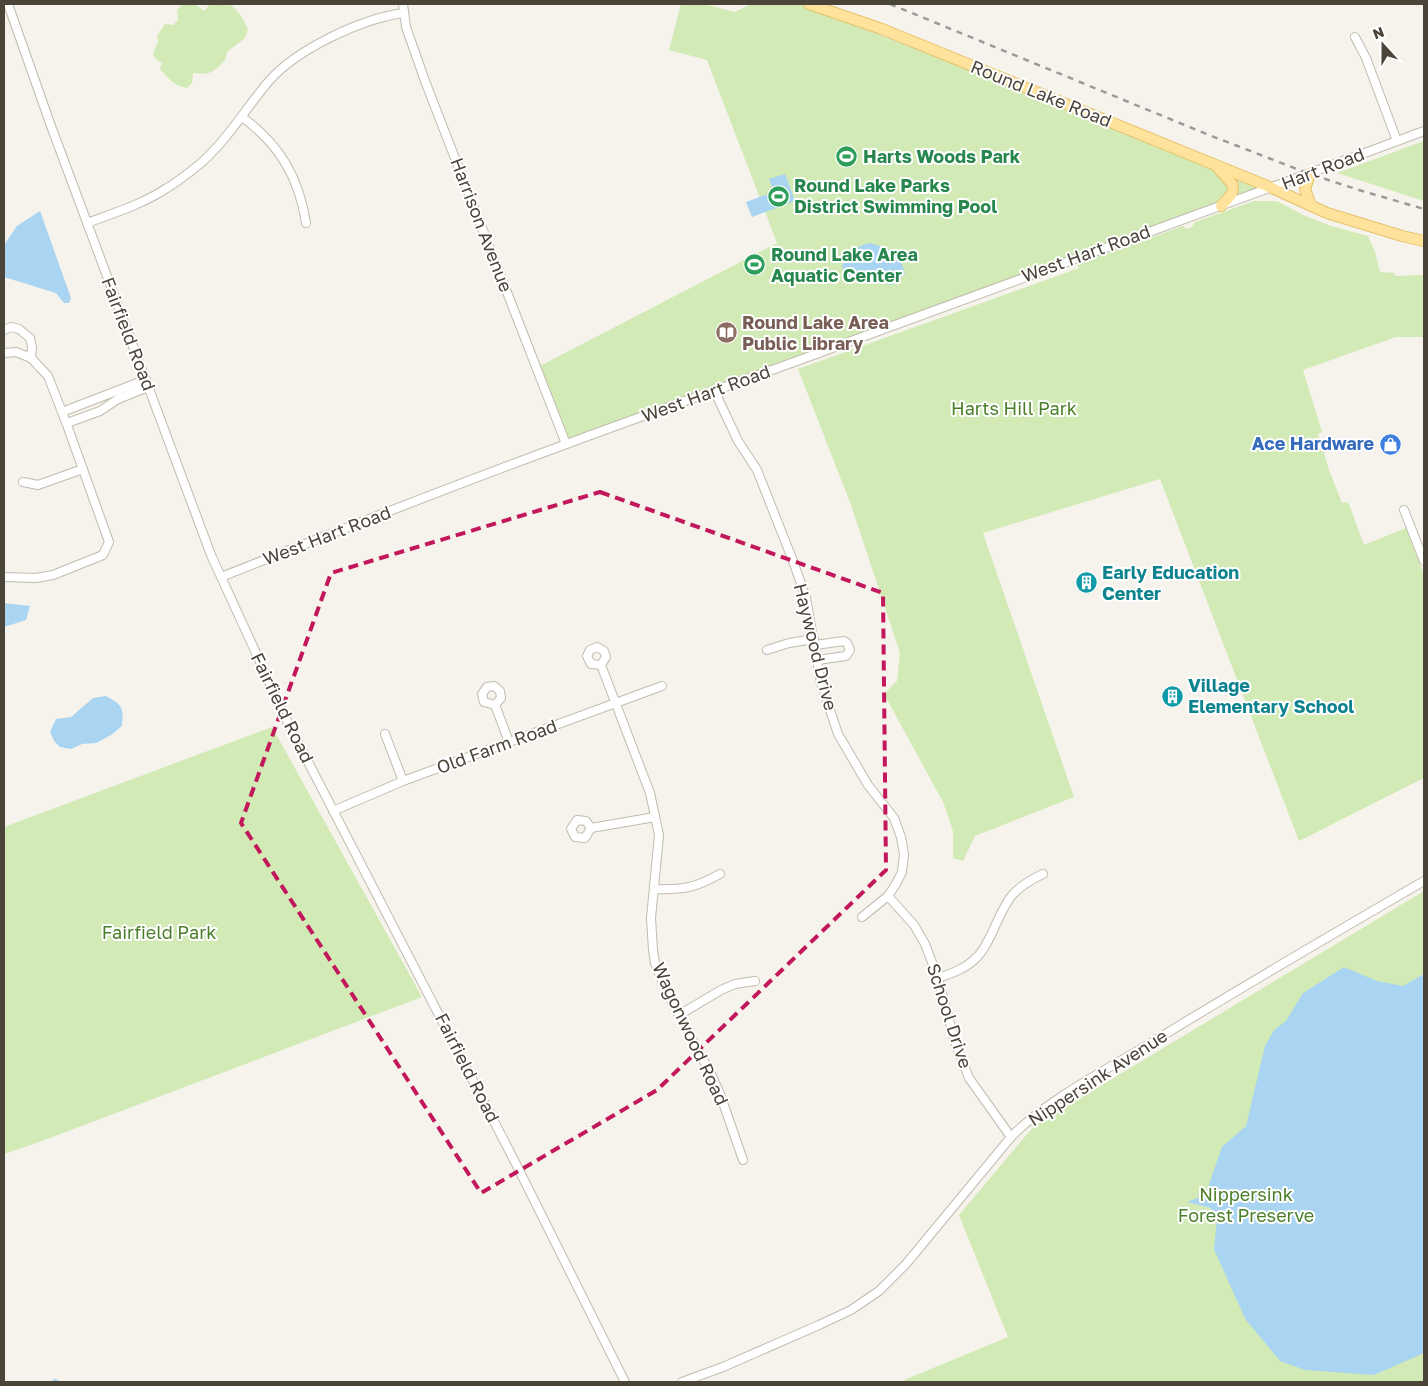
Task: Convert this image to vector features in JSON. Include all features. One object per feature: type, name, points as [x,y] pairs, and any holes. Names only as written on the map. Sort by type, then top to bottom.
[{"type":"main road","name":"Round Lake Road","points":[[809,4],[882,29],[1214,164],[1327,213],[1424,241]]},
{"type":"main road","points":[[1214,164],[1233,185],[1232,194],[1221,206]]},
{"type":"main road","points":[[1310,174],[1305,189],[1311,206]]},
{"type":"street","name":"Fairfield Road","points":[[8,4],[50,126],[211,555],[289,725],[507,1146],[624,1382]]},
{"type":"street","name":"Harrison Avenue","points":[[403,4],[406,27],[425,80],[566,444]]},
{"type":"street","points":[[87,222],[145,200],[167,189],[202,161],[228,135],[270,80],[312,47],[355,26],[387,15],[403,13]]},
{"type":"street","points":[[1355,37],[1366,58],[1397,141]]},
{"type":"street","points":[[242,117],[258,129],[282,157],[303,201],[306,222]]},
{"type":"street","name":"Hart Road","points":[[1221,206],[1424,131]]},
{"type":"street","name":"West Hart Road","points":[[221,577],[566,444],[1221,206]]},
{"type":"street","points":[[4,330],[11,327],[19,329],[30,338],[32,346],[31,358]]},
{"type":"street","points":[[4,353],[16,352],[31,358],[48,376],[67,423],[109,542],[103,554],[53,575],[36,578],[4,577]]},
{"type":"street","points":[[61,409],[147,383]]},
{"type":"street","points":[[67,423],[100,411],[147,383]]},
{"type":"street","name":"Haywood Drive","points":[[714,390],[738,441],[757,470],[806,598],[821,683],[838,734],[868,784],[894,818],[901,837],[904,854],[902,872],[888,896],[862,916]]},
{"type":"street","points":[[23,482],[38,485],[83,469]]},
{"type":"street","points":[[1404,510],[1424,561]]},
{"type":"street","points":[[1416,538],[1424,535]]},
{"type":"street","points":[[767,650],[789,643],[844,641],[847,643],[850,650],[846,656],[817,660]]},
{"type":"street","name":"Wagonwood Road","points":[[601,665],[650,793],[659,835],[651,918],[653,950],[662,983],[712,1076],[743,1160]]},
{"type":"street","name":"Old Farm Road","points":[[333,811],[403,781],[662,686]]},
{"type":"street","points":[[495,705],[509,742]]},
{"type":"street","points":[[386,734],[403,781]]},
{"type":"street","points":[[591,828],[655,817]]},
{"type":"street","points":[[654,889],[689,888],[704,883],[720,874]]},
{"type":"street","points":[[938,978],[965,967],[979,956],[1007,901],[1027,881],[1043,874]]},
{"type":"street","name":"Nippersink Avenue","points":[[682,1382],[722,1368],[850,1310],[879,1291],[906,1264],[1011,1137],[1060,1098],[1424,881]]},
{"type":"street","name":"School Drive","points":[[888,896],[914,925],[924,944],[938,978],[955,1042],[969,1078],[1011,1137]]},
{"type":"street","points":[[679,1015],[735,984],[755,981]]},
{"type":"highlighted area","points":[[600,492],[883,593],[886,870],[657,1090],[481,1193],[241,823],[331,573]]},
{"type":"green space","points":[[183,4],[195,4],[204,11],[210,4],[231,5],[240,14],[248,29],[245,38],[227,52],[226,57],[216,69],[208,73],[193,73],[192,83],[187,88],[169,79],[160,69],[162,62],[157,61],[153,54],[158,41],[157,36],[165,24],[173,25],[178,20],[177,10]]},
{"type":"green space","name":"Harts Woods Park","points":[[681,4],[704,4],[735,12],[751,4],[801,4],[1272,188],[566,444],[536,368],[777,243],[707,60],[669,50]]},
{"type":"green space","points":[[1424,141],[1424,201],[1337,173]]},
{"type":"green space","name":"Harts Hill Park","points":[[1254,201],[1279,202],[1303,215],[1331,226],[1368,236],[1375,252],[1380,272],[1395,273],[1395,276],[1424,275],[1424,337],[1396,337],[1303,370],[1322,432],[1318,434],[1329,470],[1342,503],[1347,502],[1349,504],[1364,545],[1406,528],[1424,575],[1424,778],[1299,841],[1160,479],[983,533],[1074,797],[975,836],[963,861],[953,858],[953,831],[943,802],[884,694],[897,681],[900,653],[851,505],[798,369],[1079,268],[1077,264],[1183,226],[1187,229],[1192,227],[1195,222]]},
{"type":"green space","name":"Fairfield Park","points":[[272,727],[422,997],[4,1154],[4,827]]},
{"type":"green space","name":"Nippersink Forest Preserve","points":[[1424,891],[1424,1382],[905,1382],[904,1380],[1008,1337],[959,1215],[1034,1126]]},
{"type":"water","name":"Round Lake Parks District Swimming Pool","points":[[785,174],[795,201],[752,217],[746,202],[774,192],[769,179]]},
{"type":"water","points":[[40,211],[71,298],[69,303],[64,303],[56,293],[4,277],[4,245],[17,226]]},
{"type":"water","points":[[870,243],[888,249],[896,255],[905,273],[897,283],[891,285],[847,278],[842,266],[856,248]]},
{"type":"water","points":[[4,603],[30,606],[26,620],[4,627]]},
{"type":"water","points":[[106,696],[121,707],[123,715],[122,726],[111,735],[96,743],[82,744],[71,749],[60,747],[54,741],[50,732],[56,719],[71,717],[93,698]]},
{"type":"water","points":[[1344,967],[1377,981],[1403,986],[1424,974],[1424,1353],[1374,1375],[1305,1370],[1280,1361],[1246,1320],[1229,1283],[1214,1249],[1217,1220],[1211,1208],[1187,1202],[1203,1196],[1207,1190],[1222,1147],[1246,1126],[1265,1046],[1274,1030],[1286,1021],[1303,993]]},
{"type":"waterway","points":[[52,1382],[55,1380],[59,1382]]},
{"type":"railway","points":[[890,4],[1209,135],[1310,174],[1424,209]]},
{"type":"place","name":"Harts Woods Park","points":[[847,157]]},
{"type":"place","name":"Round Lake Parks District Swimming Pool","points":[[778,196]]},
{"type":"place","name":"Round Lake Area Aquatic Center","points":[[755,265]]},
{"type":"place","name":"Round Lake Area Public Library","points":[[726,333]]},
{"type":"place","name":"Ace Hardware","points":[[1390,444]]},
{"type":"place","name":"Early Education Center","points":[[1086,583]]},
{"type":"place","name":"Village Elementary School","points":[[1172,696]]}]
